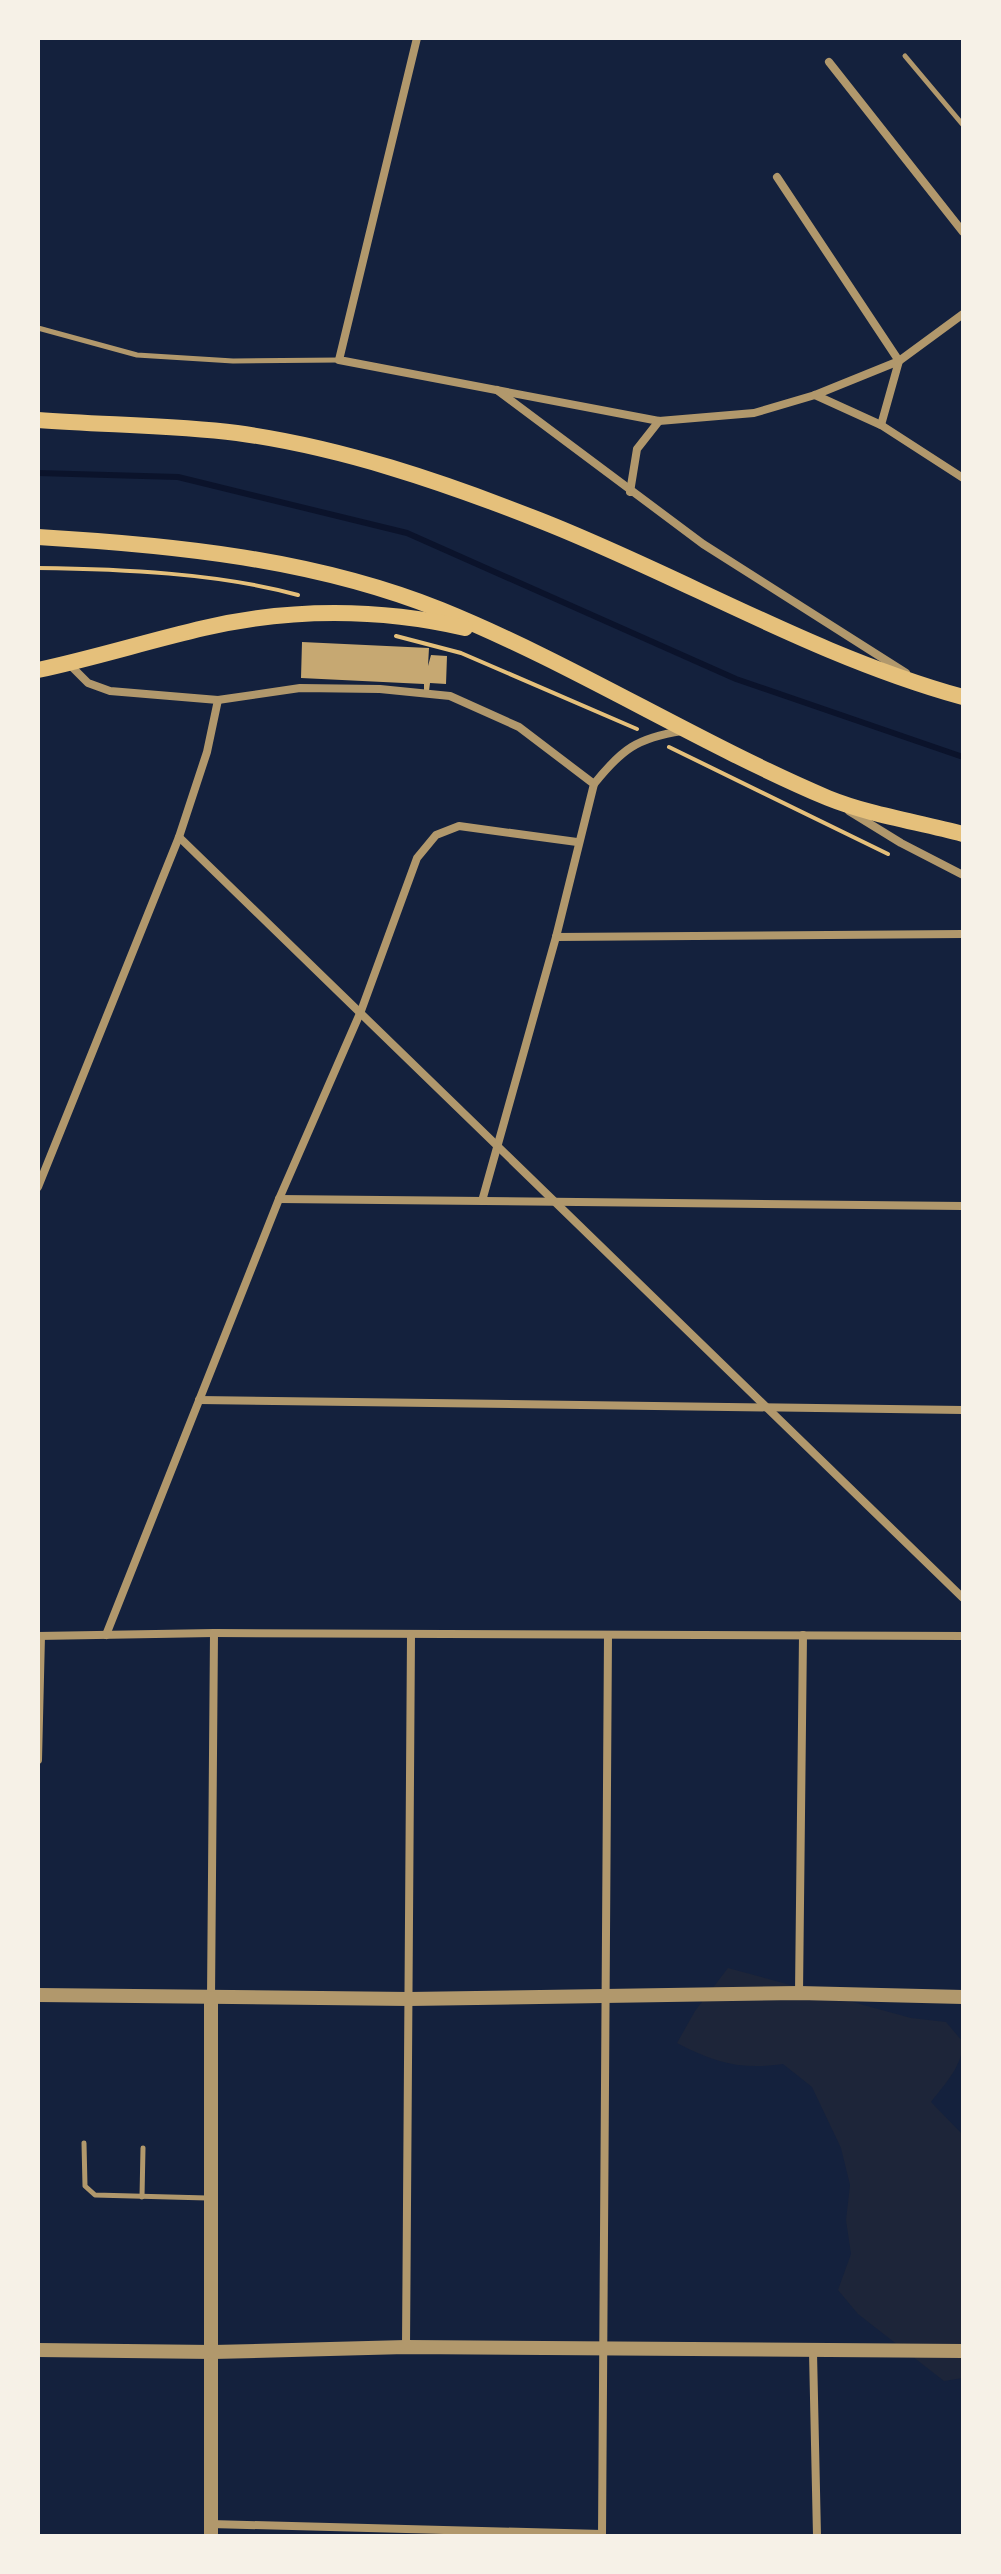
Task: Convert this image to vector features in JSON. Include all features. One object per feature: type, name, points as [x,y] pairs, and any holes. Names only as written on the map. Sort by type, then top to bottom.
[{"type":"main road","points":[[38,420],[236,433],[393,469],[540,520],[756,620],[963,697]]},
{"type":"main road","points":[[38,537],[226,553],[371,585],[441,610],[501,637],[684,731],[832,799],[963,834]]},
{"type":"main road","points":[[38,670],[207,627],[329,614],[405,617],[501,637]]},
{"type":"street","points":[[417,38],[339,360],[659,421],[754,413],[815,395],[899,361],[963,314]]},
{"type":"street","points":[[829,62],[963,232]]},
{"type":"street","points":[[777,177],[899,361],[881,425]]},
{"type":"street","points":[[493,387],[630,492],[841,633],[933,688]]},
{"type":"street","points":[[815,395],[881,425],[963,478]]},
{"type":"street","points":[[630,492],[637,449],[659,421]]},
{"type":"street","points":[[69,664],[88,683],[110,691],[218,700],[300,688],[380,689],[450,696],[519,727],[594,784]]},
{"type":"street","points":[[38,1187],[179,837],[207,752],[218,700]]},
{"type":"street","points":[[482,1201],[556,937],[577,842],[594,784],[613,760],[649,736],[684,731]]},
{"type":"street","points":[[832,799],[901,843],[963,875]]},
{"type":"street","points":[[106,1635],[279,1199],[361,1011],[417,858],[436,835],[459,826],[577,842]]},
{"type":"street","points":[[179,837],[963,1598]]},
{"type":"street","points":[[556,937],[963,934]]},
{"type":"street","points":[[279,1199],[963,1206]]},
{"type":"street","points":[[199,1400],[963,1410]]},
{"type":"street","points":[[214,1633],[211,2530],[602,2535],[608,1635]]},
{"type":"street","points":[[38,1760],[39,1636],[214,1633],[963,1636]]},
{"type":"street","points":[[406,2347],[411,1635]]},
{"type":"street","points":[[799,1993],[803,1635]]},
{"type":"street","points":[[38,1995],[409,1999],[799,1993],[963,1997]]},
{"type":"street","points":[[38,2350],[213,2352],[406,2347],[605,2351],[963,2351]]},
{"type":"street","points":[[813,2352],[817,2536]]},
{"type":"lane","points":[[905,56],[963,125]]},
{"type":"lane","points":[[38,328],[137,355],[233,361],[339,360]]},
{"type":"lane","points":[[84,2143],[85,2186],[90,2192],[142,2197],[212,2198]]},
{"type":"lane","points":[[142,2197],[143,2148]]},
{"type":"path","points":[[38,568],[103,569],[256,587],[296,594],[329,614]]},
{"type":"path","points":[[389,634],[461,653],[534,682],[894,857]]},
{"type":"shaded area","points":[[728,1968],[911,2018],[946,2022],[963,2042],[957,2066],[931,2102],[963,2135],[963,2378],[944,2381],[858,2314],[838,2290],[851,2254],[846,2220],[850,2185],[841,2148],[812,2087],[783,2064],[754,2066],[728,2063],[677,2043],[695,2011]]},
{"type":"building","points":[[302,642],[429,648],[428,666],[431,655],[447,656],[446,684],[430,683],[429,691],[424,691],[424,684],[301,678]]},
{"type":"waterway","points":[[38,473],[178,477],[407,533],[736,679],[963,757]]}]
